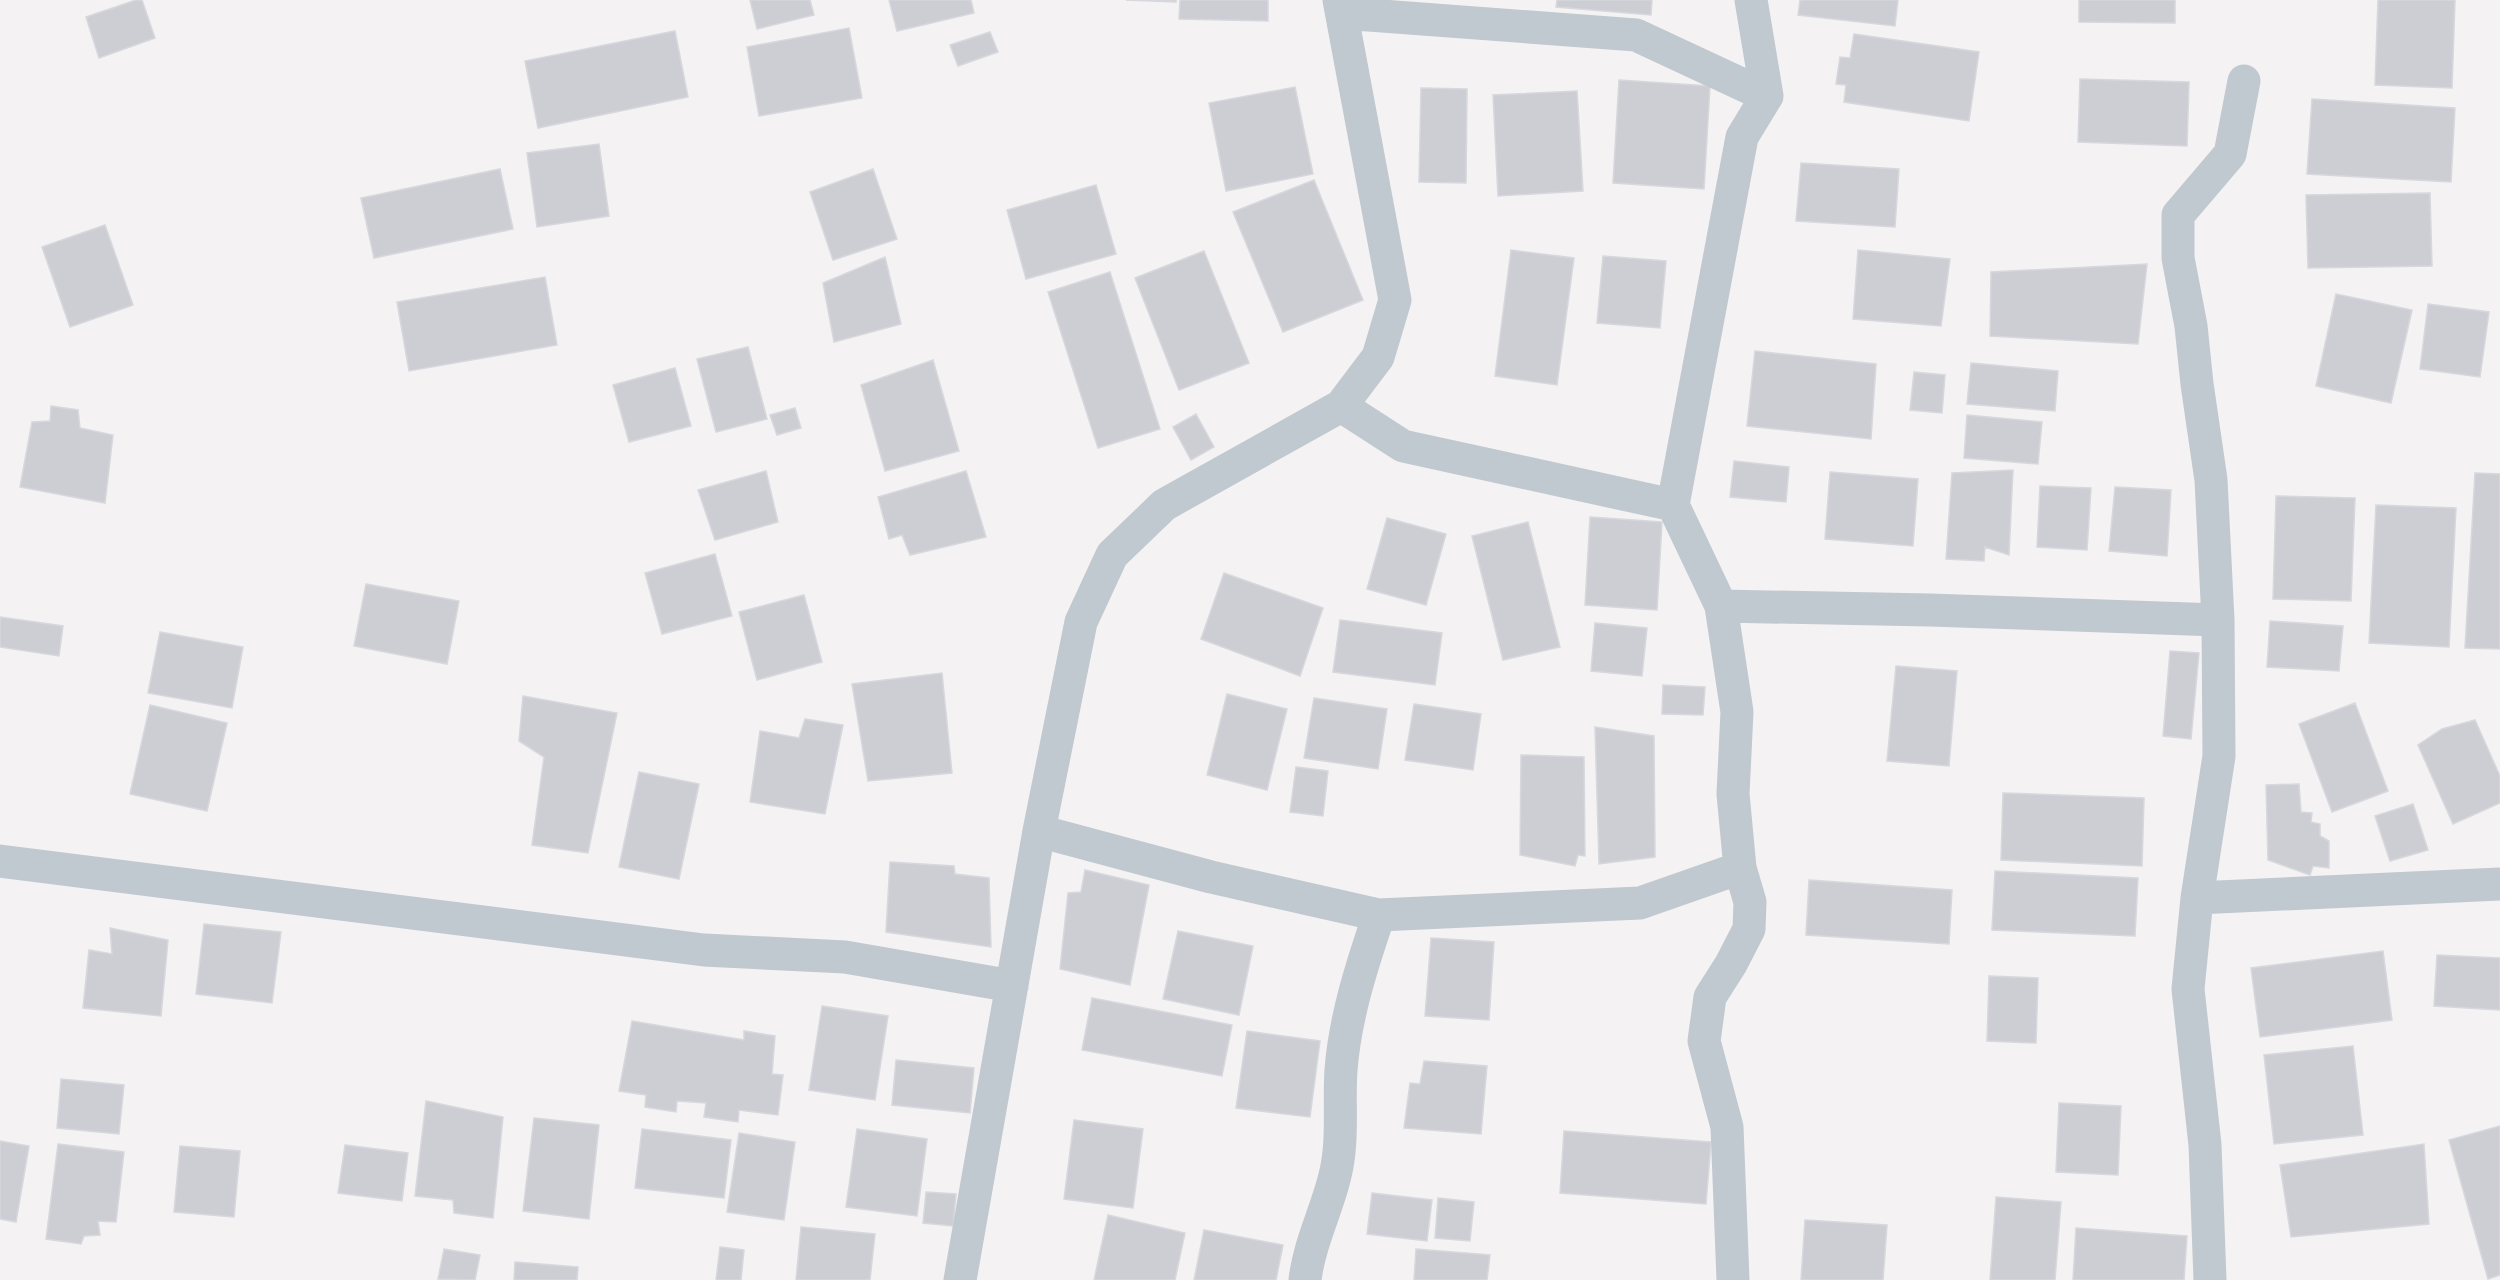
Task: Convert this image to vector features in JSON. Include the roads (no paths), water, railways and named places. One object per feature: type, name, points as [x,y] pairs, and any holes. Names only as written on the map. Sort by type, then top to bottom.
[{"type":"street","points":[[1733,1280],[1727,1127],[1704,1041],[1710,997],[1749,930],[1750,902],[1740,868],[1733,794],[1737,712],[1721,606],[1673,505],[1742,137],[1767,96],[1751,0]]},
{"type":"street","points":[[960,1280],[1039,831],[1081,622],[1112,555],[1164,505],[1341,406],[1378,357],[1395,300],[1341,7],[1636,35],[1767,96]]},
{"type":"street","points":[[2210,1280],[2205,1145],[2188,989],[2197,898],[2219,756],[2218,620],[2211,480],[2191,326],[2178,258],[2178,215],[2230,154],[2244,81]]},
{"type":"street","points":[[1341,406],[1403,446],[1673,505]]},
{"type":"street","points":[[1721,606],[1942,610],[2218,620]]},
{"type":"street","points":[[1039,831],[1211,877],[1379,915],[1640,903],[1740,868]]},
{"type":"street","points":[[0,861],[704,950],[845,957],[1012,986]]},
{"type":"street","points":[[2197,898],[2500,884]]},
{"type":"street","points":[[1305,1280],[1307,1264],[1323,1216],[1339,1154],[1341,1068],[1358,977],[1379,915]]}]
